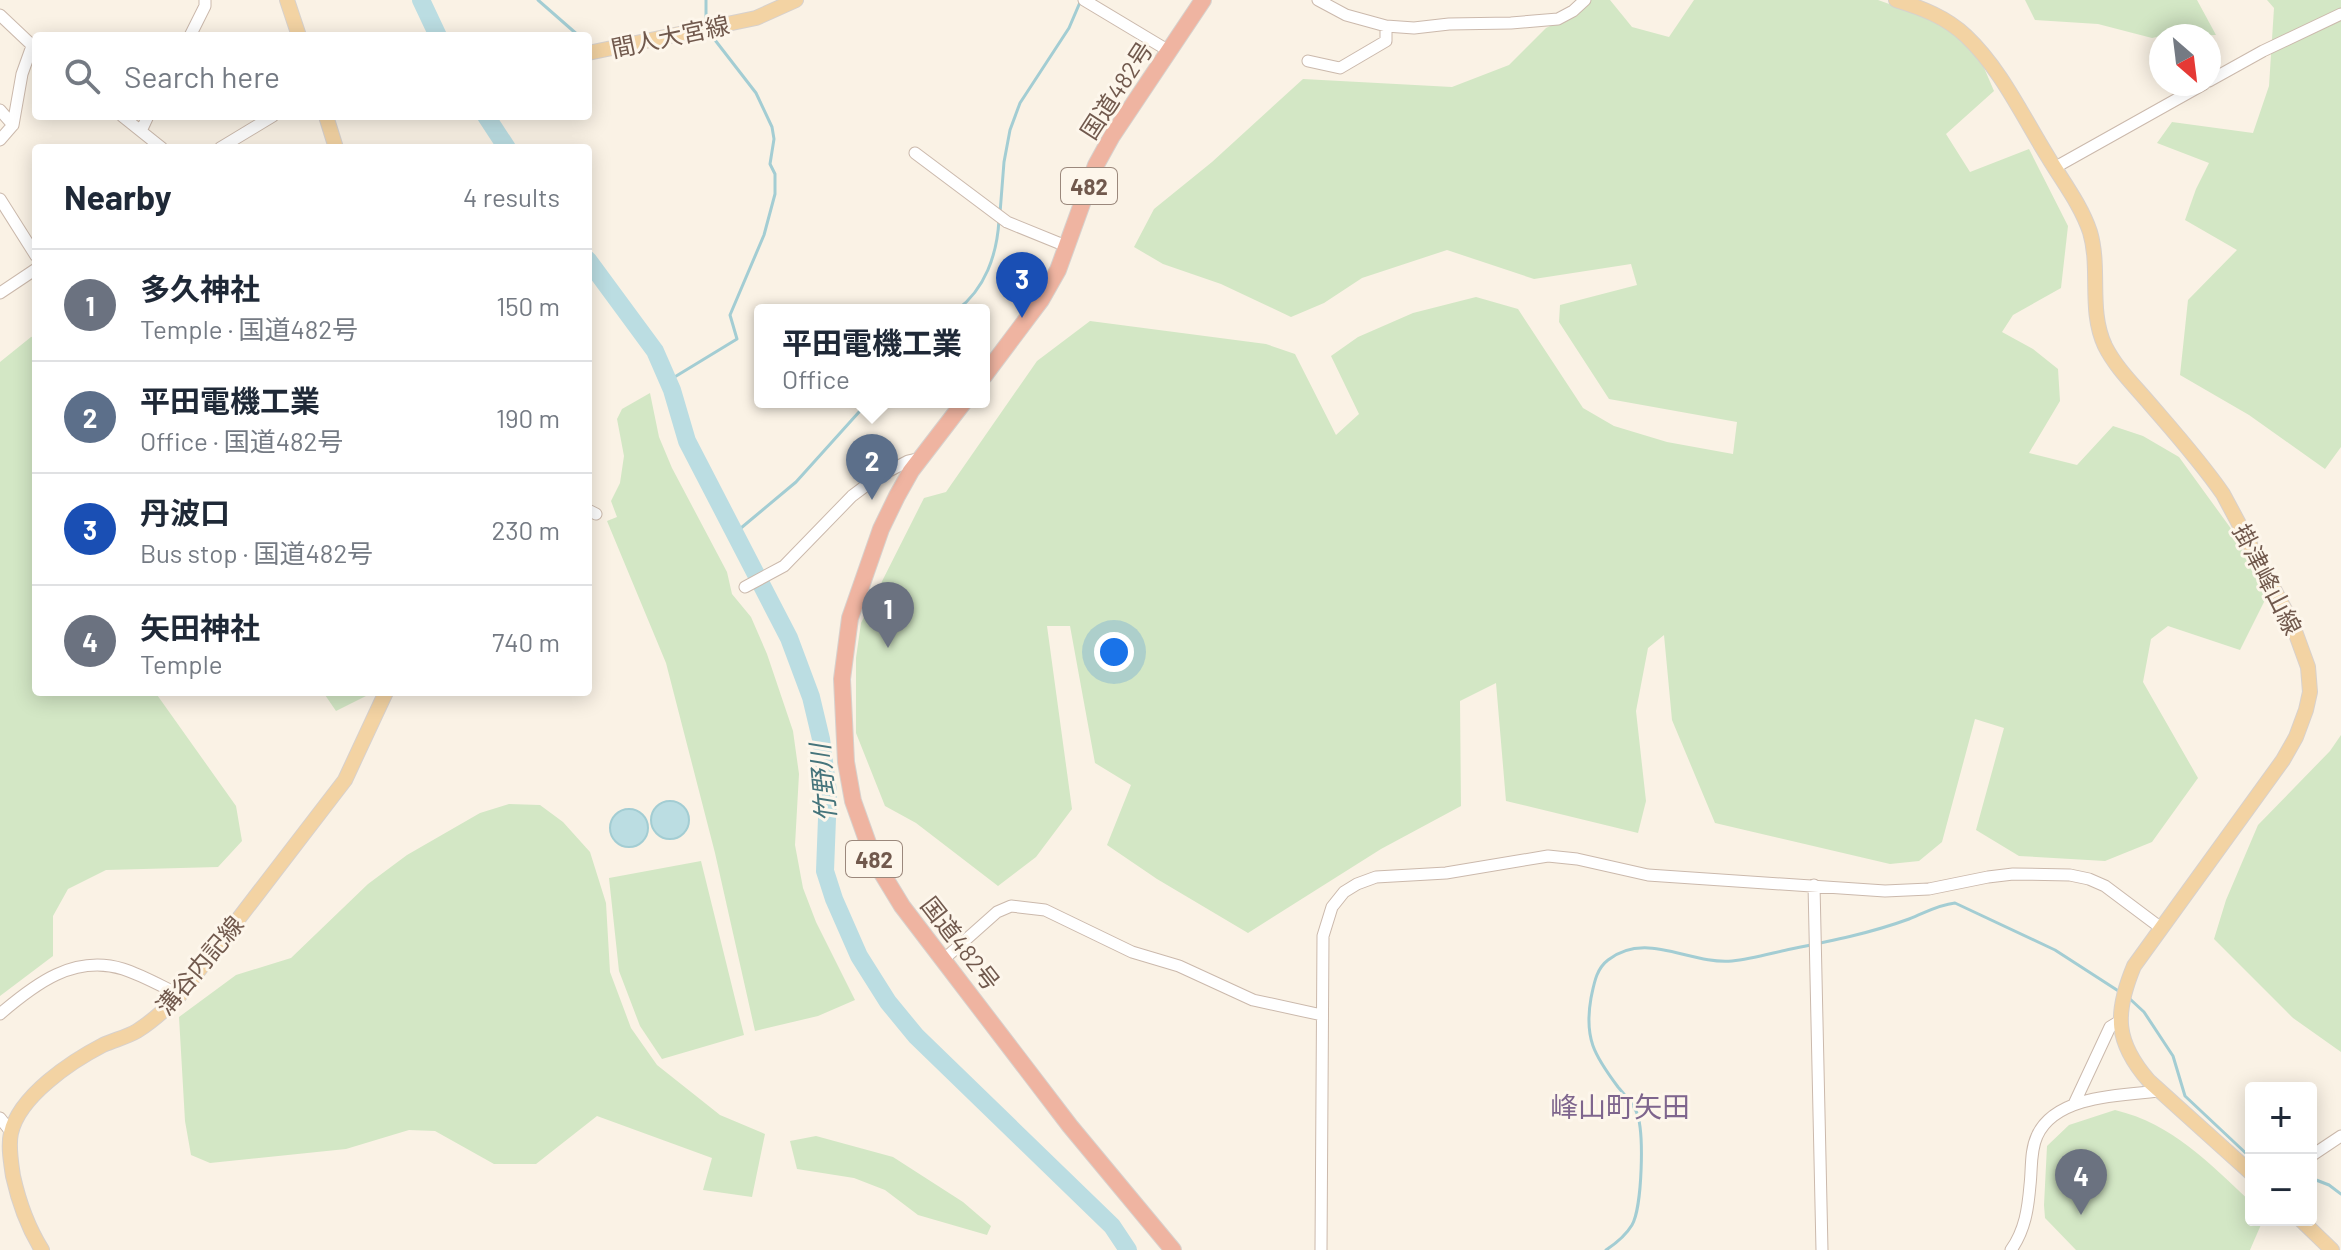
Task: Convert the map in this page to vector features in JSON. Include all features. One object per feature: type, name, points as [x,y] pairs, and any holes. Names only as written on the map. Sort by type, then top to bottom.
[{"type":"highway","name":"国道482号","points":[[990,368],[1041,300],[1058,270],[1096,165],[1112,136],[1203,0]]},
{"type":"highway","name":"国道482号","points":[[959,408],[911,471],[881,529],[850,618],[842,679],[846,762],[853,801],[874,860],[902,906],[1070,1126],[1173,1250]]},
{"type":"main road","points":[[287,0],[298,32]]},
{"type":"main road","name":"間人大宮線","points":[[592,52],[756,18],[796,0]]},
{"type":"main road","name":"掛津峰山線","points":[[1896,0],[1941,17],[1965,36],[1986,59],[2081,211],[2090,234],[2096,312],[2104,343],[2125,376],[2223,494],[2292,623],[2308,667],[2310,692],[2296,737],[2134,966],[2122,1003],[2120,1033],[2128,1053],[2143,1074],[2245,1168]]},
{"type":"main road","points":[[327,120],[335,144]]},
{"type":"main road","name":"溝谷内記線","points":[[11,1132],[26,1102],[60,1072],[102,1046],[136,1032],[180,995],[345,780],[384,696]]},
{"type":"main road","points":[[11,1132],[11,1161],[17,1195],[28,1228],[42,1250]]},
{"type":"main road","points":[[2307,1226],[2332,1250]]},
{"type":"street","points":[[192,32],[205,0]]},
{"type":"street","points":[[1084,0],[1169,51]]},
{"type":"street","points":[[1318,0],[1346,15],[1386,26],[1414,28],[1558,19],[1585,0]]},
{"type":"street","points":[[2221,74],[2341,14]]},
{"type":"street","points":[[0,15],[32,46]]},
{"type":"street","points":[[1308,61],[1340,68],[1386,41],[1386,26]]},
{"type":"street","points":[[0,140],[13,125],[22,74],[32,52]]},
{"type":"street","points":[[2054,168],[2183,96]]},
{"type":"street","points":[[0,110],[13,125]]},
{"type":"street","points":[[127,120],[157,144]]},
{"type":"street","points":[[141,131],[146,120]]},
{"type":"street","points":[[227,144],[266,120]]},
{"type":"street","points":[[915,153],[1007,222],[1066,246]]},
{"type":"street","points":[[0,200],[32,250]]},
{"type":"street","points":[[0,293],[32,272]]},
{"type":"street","points":[[745,587],[784,566],[852,496],[876,478],[908,461],[921,458]]},
{"type":"street","points":[[1321,1250],[1322,957],[1326,923],[1332,907],[1344,892],[1357,884],[1376,877],[1446,873],[1548,856],[1577,859],[1648,875],[1885,891],[1929,889],[2013,874],[2070,875],[2105,886],[2161,928]]},
{"type":"street","points":[[1814,885],[1822,1250]]},
{"type":"street","points":[[943,960],[997,912],[1011,906],[1045,910],[1132,952],[1179,966],[1253,1000],[1322,1015]]},
{"type":"street","points":[[0,1014],[33,987],[65,969],[94,965],[122,969],[180,995]]},
{"type":"street","points":[[2074,1104],[2110,1027],[2120,1021]]},
{"type":"street","points":[[2011,1250],[2020,1237],[2027,1216],[2037,1135],[2048,1119],[2074,1104],[2160,1091]]},
{"type":"street","points":[[0,1118],[11,1132]]},
{"type":"street","points":[[2314,1154],[2341,1136]]},
{"type":"green space","points":[[1589,0],[1610,0],[1632,27],[1669,37],[1694,0],[1878,0],[1937,21],[1961,40],[1982,63],[1994,91],[1946,134],[1970,172],[2029,149],[2068,226],[2061,288],[2013,315],[2002,332],[2033,349],[2058,369],[2060,401],[2029,453],[2077,465],[2113,426],[2143,436],[2179,457],[2232,530],[2267,596],[2240,650],[2168,626],[2151,639],[2143,682],[2198,778],[2152,842],[2105,861],[2019,856],[1976,830],[2004,728],[1975,719],[1942,842],[1919,861],[1890,864],[1715,823],[1672,720],[1664,635],[1648,648],[1636,711],[1646,801],[1638,833],[1506,801],[1496,683],[1460,701],[1461,806],[1381,849],[1248,933],[1107,845],[1131,785],[1095,763],[1070,626],[1047,626],[1072,809],[1036,857],[998,886],[916,823],[885,806],[856,733],[856,658],[861,623],[924,498],[946,492],[1037,361],[1090,321],[1266,344],[1295,354],[1336,435],[1359,414],[1331,356],[1358,337],[1413,313],[1476,297],[1518,309],[1583,408],[1614,426],[1667,442],[1733,454],[1737,422],[1609,399],[1559,322],[1560,305],[1637,285],[1631,264],[1534,279],[1447,250],[1362,278],[1324,303],[1291,317],[1221,284],[1163,264],[1134,247],[1154,209],[1212,162],[1303,79],[1452,87],[1509,65],[1546,28],[1575,14]]},
{"type":"green space","points":[[2025,0],[2197,0],[2210,24],[2149,24],[2149,37],[2098,24],[2035,20]]},
{"type":"green space","points":[[2267,0],[2341,0],[2341,447],[2325,469],[2249,415],[2180,375],[2188,300],[2237,250],[2185,220],[2209,163],[2157,143],[2172,122],[2253,133],[2269,86],[2274,8]]},
{"type":"green space","points":[[31,337],[32,696],[158,696],[236,806],[242,841],[218,867],[106,870],[68,889],[53,916],[53,956],[0,996],[0,362]]},
{"type":"green space","points":[[650,393],[659,437],[672,468],[727,572],[732,594],[751,617],[767,654],[793,731],[799,774],[795,845],[803,888],[816,922],[855,1000],[818,1016],[755,1031],[715,853],[666,663],[607,521],[617,517],[611,501],[620,483],[624,456],[617,419],[622,409]]},
{"type":"green space","points":[[326,696],[366,696],[336,711]]},
{"type":"green space","points":[[2341,735],[2341,1052],[2293,1018],[2214,939],[2226,900],[2258,825],[2330,751]]},
{"type":"green space","points":[[509,804],[540,805],[563,822],[590,852],[606,903],[610,972],[631,1028],[657,1065],[720,1115],[765,1134],[752,1197],[703,1190],[712,1158],[597,1116],[536,1164],[494,1164],[435,1131],[409,1130],[346,1149],[210,1163],[191,1155],[185,1121],[179,1017],[236,975],[291,958],[368,884],[407,855],[480,813]]},
{"type":"green space","points":[[701,861],[744,1035],[662,1059],[640,1026],[619,971],[609,878]]},
{"type":"green space","points":[[2115,1110],[2136,1116],[2172,1135],[2205,1159],[2245,1196],[2245,1226],[2260,1226],[2250,1250],[2076,1250],[2045,1218],[2044,1205],[2047,1146],[2069,1125]]},
{"type":"green space","points":[[816,1136],[893,1157],[963,1202],[991,1226],[987,1235],[918,1215],[885,1190],[854,1178],[797,1169],[790,1141]]},
{"type":"water","points":[[670,801],[683,807],[689,820],[683,833],[670,839],[657,833],[651,820],[657,807]]},
{"type":"water","points":[[629,809],[642,815],[648,828],[642,841],[629,847],[616,841],[610,828],[616,815]]},
{"type":"waterway","name":"竹野川","points":[[421,0],[436,32]]},
{"type":"waterway","points":[[538,0],[574,32]]},
{"type":"waterway","points":[[706,0],[706,24]]},
{"type":"waterway","points":[[1000,213],[1004,162],[1010,130],[1020,103],[1069,28],[1081,0]]},
{"type":"waterway","points":[[668,381],[737,339],[730,315],[764,235],[775,194],[775,174],[770,164],[774,139],[772,127],[756,93],[708,31]]},
{"type":"waterway","name":"竹野川","points":[[489,120],[504,144]]},
{"type":"waterway","points":[[964,304],[988,270],[996,246],[999,220]]},
{"type":"waterway","name":"竹野川","points":[[592,265],[655,351],[672,390],[687,441],[789,638],[811,697],[821,739],[828,792],[825,871],[859,956],[888,1002],[916,1036],[1112,1226],[1128,1250]]},
{"type":"waterway","points":[[735,533],[796,482],[863,408]]},
{"type":"waterway","points":[[1606,1250],[1627,1232],[1635,1216],[1641,1169],[1641,1134],[1636,1111],[1593,1046],[1589,1012],[1598,972],[1608,960],[1623,952],[1653,948],[1716,961],[1739,960],[1866,933],[1955,903],[2055,950],[2120,992]]},
{"type":"waterway","points":[[2130,999],[2144,1012],[2173,1056],[2185,1096],[2247,1154]]},
{"type":"waterway","points":[[2317,1180],[2341,1194]]},
{"type":"place","name":"丹波口","points":[[1022,318]]},
{"type":"place","name":"平田電機工業","points":[[872,500]]},
{"type":"place","name":"多久神社","points":[[888,648]]},
{"type":"place","name":"矢田神社","points":[[2081,1215]]},
{"type":"district","name":"峰山町矢田","points":[[1620,1106]]}]
